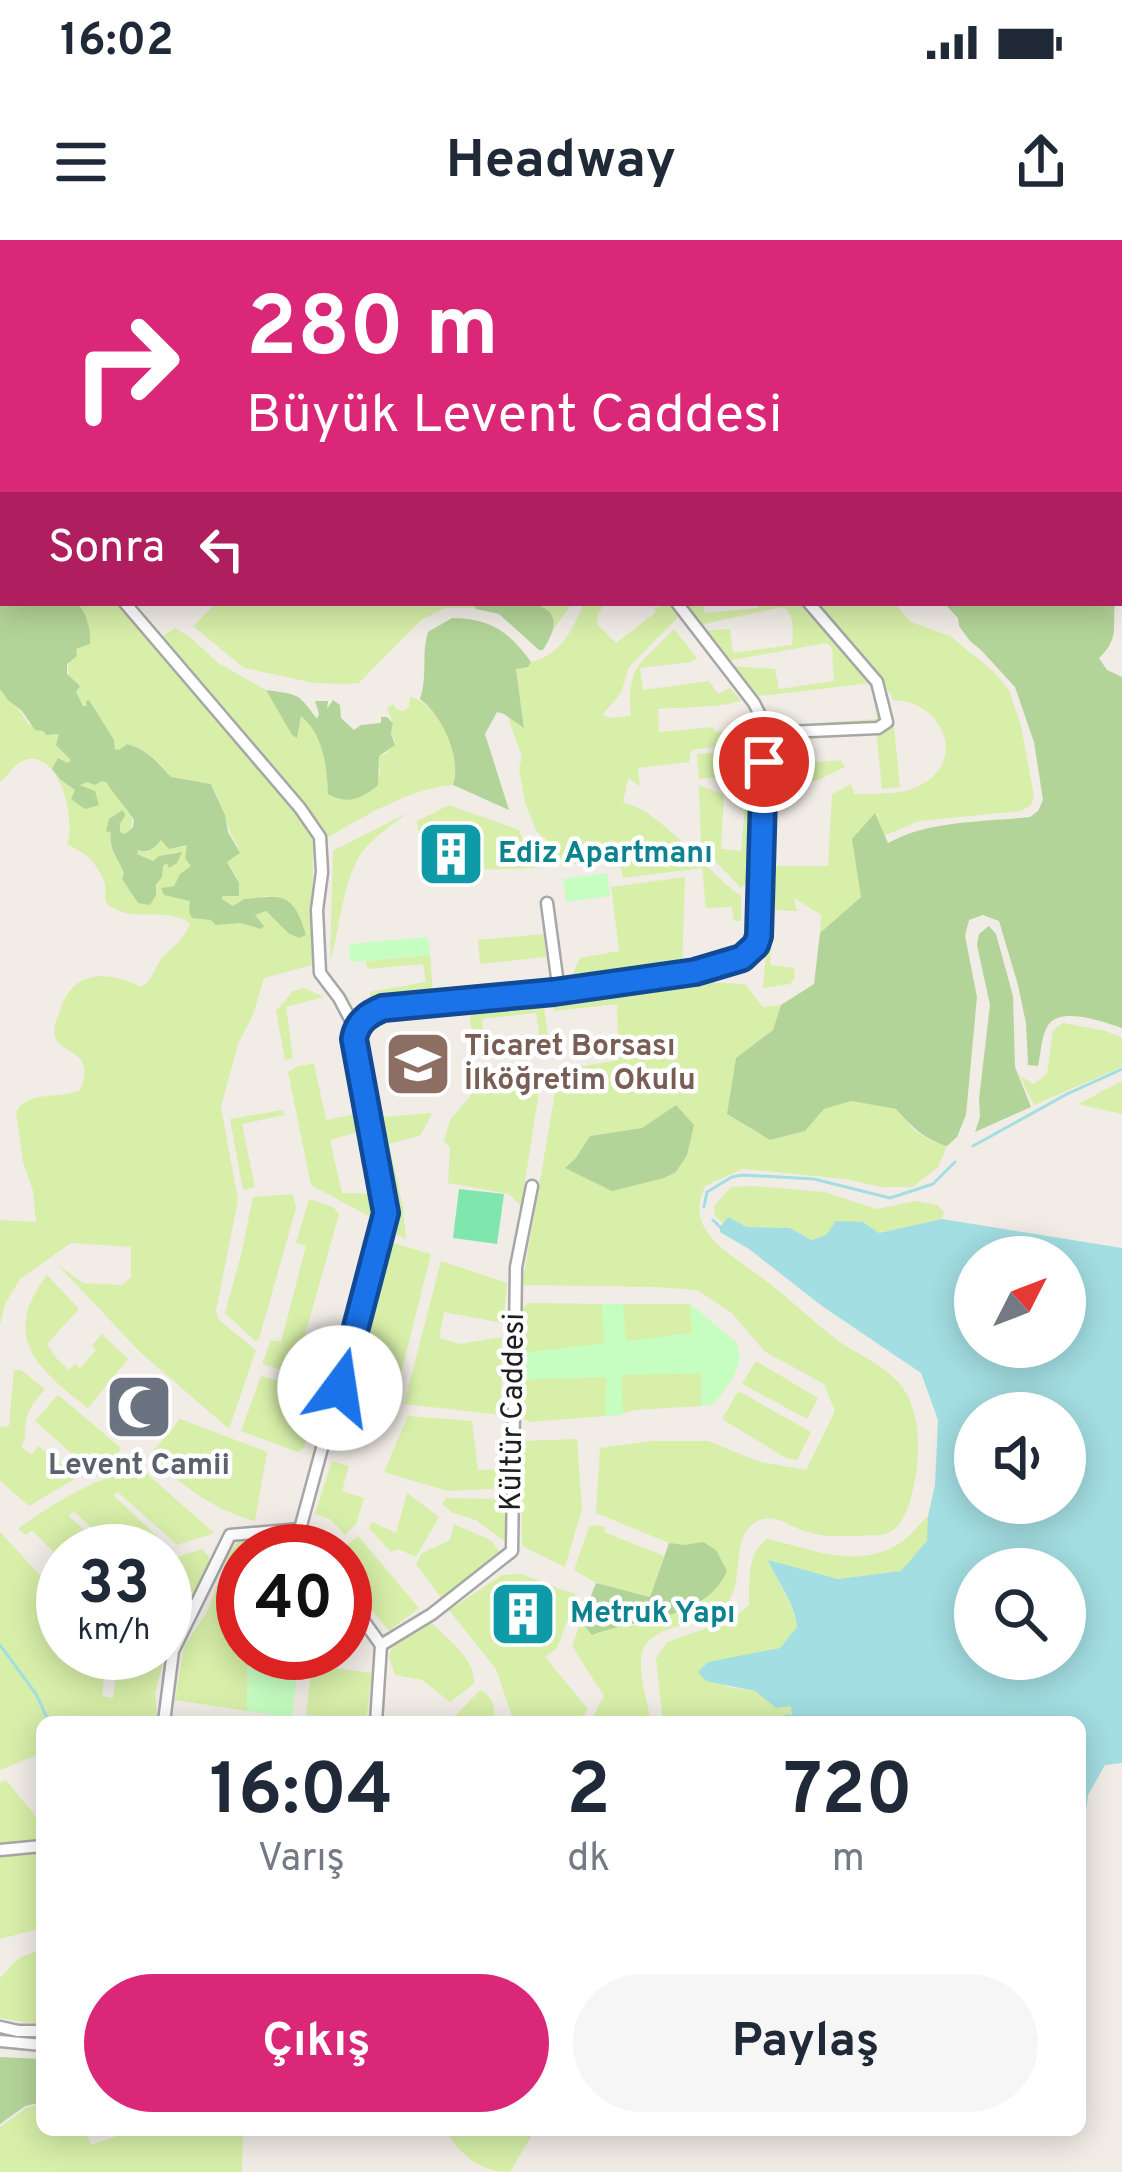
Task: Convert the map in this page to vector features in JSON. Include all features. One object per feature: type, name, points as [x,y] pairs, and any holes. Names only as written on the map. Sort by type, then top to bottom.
[{"type":"street","points":[[128,606],[320,837],[320,973],[356,1030],[386,1213],[301,1524]]},
{"type":"street","points":[[356,1030],[367,1016],[383,1008],[559,992],[695,972],[733,962],[751,951],[759,936],[763,719],[679,606]]},
{"type":"street","points":[[765,733],[886,724],[877,682],[812,606]]},
{"type":"street","points":[[548,903],[559,992]]},
{"type":"street","name":"Kültür Caddesi","points":[[381,1645],[432,1614],[512,1551],[516,1267],[532,1186]]},
{"type":"street","points":[[165,1716],[173,1651],[216,1563]]},
{"type":"street","points":[[372,1632],[381,1645],[377,1716]]},
{"type":"street","points":[[0,1850],[36,1847]]},
{"type":"street","points":[[0,2027],[36,2031]]},
{"type":"street","points":[[0,2041],[36,2044]]},
{"type":"green space","points":[[0,606],[79,606],[88,622],[90,644],[76,649],[67,674],[80,686],[76,692],[83,706],[89,700],[115,749],[134,746],[171,777],[211,784],[240,853],[227,862],[239,883],[239,896],[222,899],[233,906],[244,899],[284,899],[296,910],[306,935],[299,938],[288,933],[266,911],[255,915],[264,926],[261,929],[192,918],[190,901],[164,895],[161,888],[174,886],[191,866],[185,858],[187,845],[169,849],[161,840],[137,854],[153,861],[182,852],[177,863],[163,866],[150,905],[138,903],[122,879],[111,833],[106,831],[109,819],[123,810],[120,832],[125,834],[134,820],[106,782],[80,785],[95,791],[99,805],[85,809],[71,799],[75,790],[52,769],[58,758],[71,760],[56,745],[59,734],[35,730],[0,689]]},
{"type":"green space","points":[[79,606],[125,606],[298,809],[314,844],[324,828],[160,638],[175,628],[218,663],[266,690],[296,738],[301,715],[322,751],[328,794],[380,774],[379,756],[395,741],[387,708],[394,704],[404,711],[410,697],[439,720],[454,760],[453,785],[399,800],[313,846],[312,965],[264,978],[238,1044],[221,1107],[238,1200],[216,1311],[219,1320],[256,1350],[229,1429],[140,1352],[58,1265],[83,1283],[122,1285],[131,1277],[131,1247],[71,1243],[20,1279],[5,1304],[0,1325],[0,1220],[36,1222],[16,1112],[37,1097],[80,1090],[84,1077],[81,1060],[55,1037],[67,995],[74,986],[94,977],[117,978],[141,987],[190,923],[171,916],[124,912],[108,904],[97,868],[67,844],[67,806],[50,767],[24,760],[0,782],[0,689],[28,724],[59,734],[71,760],[61,780],[75,790],[88,788],[78,784],[106,781],[128,807],[130,827],[125,834],[111,833],[111,844],[124,873],[122,879],[138,903],[150,904],[162,866],[177,852],[153,861],[137,850],[148,852],[161,839],[177,847],[188,844],[185,858],[192,866],[174,886],[162,888],[190,901],[200,918],[261,929],[255,915],[266,911],[288,933],[268,895],[233,906],[222,899],[237,877],[227,862],[238,846],[211,784],[171,777],[152,756],[134,746],[127,744],[119,751],[89,701],[88,707],[83,706],[68,672],[75,649],[89,644],[88,622]]},
{"type":"green space","points":[[214,606],[570,606],[544,643],[493,608],[445,608],[421,620],[359,683],[343,684],[244,668],[193,626]]},
{"type":"green space","points":[[537,606],[553,618],[552,631],[539,650],[499,614],[476,609]]},
{"type":"green space","points":[[582,606],[603,606],[597,624],[616,643],[656,612],[654,608],[670,606],[679,616],[629,667],[621,693],[602,715],[631,716],[631,686],[638,666],[674,629],[697,658],[640,668],[643,690],[709,681],[718,694],[730,688],[741,700],[658,709],[659,732],[753,728],[755,742],[691,750],[689,762],[638,768],[640,786],[628,778],[623,803],[651,815],[741,896],[741,921],[734,921],[732,907],[706,908],[702,868],[623,878],[619,862],[559,865],[554,861],[525,803],[519,768],[522,757],[508,717],[524,726],[516,668],[528,667],[550,654],[570,631]]},
{"type":"green space","points":[[685,606],[703,606],[704,613],[810,606],[874,683],[884,718],[876,723],[820,726],[877,719],[871,683],[751,697],[730,666],[775,669],[779,689],[834,681],[832,648],[826,643],[727,661],[703,631],[730,629],[733,653],[792,645],[792,623],[786,609],[699,625]]},
{"type":"green space","points":[[817,606],[897,606],[911,622],[950,636],[993,671],[1009,690],[1021,726],[1034,795],[1031,805],[1021,811],[919,821],[884,836],[876,814],[861,897],[820,933],[821,915],[794,898],[797,911],[774,910],[770,965],[794,968],[795,978],[790,984],[763,988],[774,866],[828,866],[832,794],[851,784],[854,794],[913,789],[943,762],[946,748],[936,721],[911,703],[893,700]]},
{"type":"green space","points":[[947,606],[1115,606],[1112,638],[1099,658],[1107,670],[1122,677],[1122,1028],[1082,1017],[1053,1020],[1042,1041],[1038,1066],[1028,1065],[1026,1023],[999,921],[983,915],[969,920],[965,936],[977,997],[966,1115],[957,1137],[947,1146],[919,1132],[896,1109],[851,1101],[824,1109],[805,1131],[770,1140],[727,1114],[736,1058],[773,1030],[781,1005],[814,984],[820,933],[861,897],[852,839],[875,813],[888,843],[939,826],[1030,817],[1043,800],[1034,742],[1015,687],[970,641]]},
{"type":"green space","points":[[452,618],[497,628],[531,662],[516,669],[524,728],[497,712],[485,734],[509,810],[453,785],[455,762],[448,738],[436,715],[420,699],[428,632]]},
{"type":"green space","points":[[266,690],[296,696],[317,719],[315,701],[328,701],[327,709],[333,700],[340,705],[341,718],[354,730],[387,717],[393,723],[395,745],[379,756],[378,785],[354,799],[328,794],[325,762],[314,732],[301,716],[297,738],[292,735]]},
{"type":"green space","points":[[890,717],[900,787],[882,789],[876,730],[891,729]]},
{"type":"green space","points":[[775,740],[780,740],[782,765],[841,760],[845,767],[816,781],[773,783]]},
{"type":"green space","points":[[751,750],[751,775],[699,779],[697,754]]},
{"type":"green space","points":[[734,782],[751,782],[747,882],[741,888],[701,846],[699,785],[724,795],[721,849],[741,851],[746,794],[731,793]]},
{"type":"green space","points":[[449,805],[519,830],[535,868],[476,870],[468,831],[427,836],[431,875],[425,878],[417,821]]},
{"type":"green space","points":[[407,813],[373,840],[356,862],[330,960],[333,851]]},
{"type":"green space","points":[[607,873],[610,896],[566,902],[563,879]]},
{"type":"green space","points":[[685,877],[682,969],[571,978],[580,958],[619,951],[611,887]]},
{"type":"green space","points":[[989,926],[996,934],[1013,996],[1015,1067],[1031,1107],[975,1132],[990,1005],[977,945],[979,934]]},
{"type":"green space","points":[[544,934],[546,957],[480,964],[478,940]]},
{"type":"green space","points":[[428,937],[430,955],[350,962],[349,944]]},
{"type":"green space","points":[[430,955],[433,994],[371,1001],[370,992],[426,982],[423,964],[367,969],[366,961]]},
{"type":"green space","points":[[697,982],[745,984],[763,1007],[781,1005],[773,1030],[736,1058],[728,1115],[770,1140],[805,1131],[824,1109],[851,1101],[896,1109],[914,1130],[947,1146],[938,1167],[913,1187],[743,1169],[705,1186],[700,1218],[718,1245],[903,1388],[917,1425],[917,1469],[903,1518],[886,1534],[821,1535],[770,1518],[749,1528],[728,1602],[709,1616],[658,1634],[643,1650],[642,1676],[650,1716],[593,1716],[604,1696],[572,1646],[581,1622],[592,1635],[694,1605],[685,1546],[596,1513],[600,1448],[652,1441],[708,1441],[760,1462],[806,1470],[835,1411],[824,1384],[764,1351],[732,1313],[697,1290],[522,1285],[559,1070],[619,1060],[617,1004],[554,1011],[553,1001]],"holes":[[[676,1105],[687,1155],[676,1172],[664,1178],[575,1159],[590,1136],[642,1128]]]},
{"type":"green space","points":[[304,988],[324,997],[286,1007],[293,1058],[285,1060],[276,1011],[293,991]]},
{"type":"green space","points":[[543,1000],[548,1037],[540,1038],[536,1013],[482,1019],[484,1040],[473,1041],[469,1008]]},
{"type":"green space","points":[[1063,1023],[1122,1038],[1122,1067],[1034,1105],[1020,1076],[1034,1084],[1047,1074],[1053,1030]]},
{"type":"green space","points":[[314,1063],[326,1120],[356,1114],[361,1131],[330,1140],[342,1193],[375,1194],[374,1219],[311,1185],[288,1072]]},
{"type":"green space","points":[[542,1073],[521,1206],[509,1194],[448,1183],[450,1147],[444,1141],[450,1120],[482,1082]]},
{"type":"green space","points":[[1122,1081],[1122,1114],[1078,1104]]},
{"type":"green space","points":[[676,1105],[694,1125],[687,1155],[676,1172],[612,1191],[565,1168],[590,1136],[642,1128]]},
{"type":"green space","points":[[283,1110],[284,1115],[242,1124],[255,1187],[243,1190],[230,1119]]},
{"type":"green space","points":[[432,1113],[421,1135],[389,1144],[406,1239],[397,1235],[382,1117]]},
{"type":"green space","points":[[731,1187],[824,1192],[877,1209],[916,1201],[937,1205],[944,1212],[942,1219],[879,1233],[863,1222],[811,1240],[790,1228],[747,1227],[728,1217],[723,1224],[715,1216],[714,1206]]},
{"type":"green space","points":[[459,1189],[504,1194],[497,1244],[453,1238]]},
{"type":"green space","points":[[293,1194],[296,1208],[255,1341],[225,1313],[253,1197]]},
{"type":"green space","points":[[309,1199],[339,1214],[294,1374],[262,1364],[271,1340],[281,1342],[306,1246],[296,1243]]},
{"type":"green space","points":[[390,1242],[431,1254],[394,1401],[357,1385]]},
{"type":"green space","points":[[441,1261],[507,1283],[503,1323],[444,1312],[439,1338],[460,1344],[502,1337],[501,1415],[404,1404]]},
{"type":"green space","points":[[47,1275],[79,1309],[47,1344],[56,1358],[69,1370],[75,1364],[80,1368],[96,1350],[92,1345],[102,1334],[128,1359],[88,1408],[40,1365],[26,1334],[26,1316]]},
{"type":"green space","points":[[530,1303],[602,1304],[610,1350],[517,1368],[519,1310]]},
{"type":"green space","points":[[602,1304],[623,1304],[626,1341],[692,1333],[690,1304],[736,1342],[739,1359],[734,1375],[714,1404],[701,1406],[701,1373],[621,1375],[623,1415],[606,1416],[606,1377],[516,1380],[516,1354],[604,1343]]},
{"type":"green space","points":[[614,1304],[690,1304],[703,1336],[615,1350]]},
{"type":"green space","points":[[756,1361],[818,1398],[807,1419],[742,1384]]},
{"type":"green space","points":[[616,1369],[702,1372],[701,1406],[617,1415]]},
{"type":"green space","points":[[14,1370],[21,1370],[45,1389],[29,1412],[21,1447],[32,1455],[38,1446],[78,1477],[29,1506],[0,1481],[0,1427],[9,1426]]},
{"type":"green space","points":[[614,1370],[606,1416],[529,1422],[515,1413],[515,1380]]},
{"type":"green space","points":[[261,1376],[318,1393],[304,1448],[298,1452],[241,1431]]},
{"type":"green space","points":[[740,1392],[811,1432],[797,1460],[722,1419]]},
{"type":"green space","points":[[58,1395],[121,1448],[118,1453],[134,1461],[96,1475],[35,1421]]},
{"type":"green space","points":[[408,1416],[472,1421],[478,1470],[507,1469],[508,1488],[448,1491],[384,1472]]},
{"type":"green space","points":[[180,1419],[267,1452],[255,1521],[211,1503],[149,1456]]},
{"type":"green space","points":[[577,1439],[582,1509],[565,1567],[522,1546],[521,1441]]},
{"type":"green space","points":[[332,1461],[349,1466],[342,1491],[364,1498],[356,1524],[335,1524],[315,1514]]},
{"type":"green space","points":[[133,1470],[145,1472],[214,1533],[192,1540],[192,1524],[154,1524],[118,1492],[113,1495],[144,1524],[88,1524],[73,1511],[69,1516],[78,1524],[36,1524],[36,1534],[32,1530],[26,1535],[18,1529],[102,1480]]},
{"type":"green space","points":[[407,1493],[439,1517],[416,1557],[398,1549],[391,1552],[371,1524],[372,1522],[396,1533]]},
{"type":"green space","points":[[446,1498],[507,1499],[508,1544],[476,1520],[453,1513],[442,1504]]},
{"type":"green space","points":[[928,1516],[928,1541],[901,1571],[838,1579],[769,1561],[797,1627],[780,1648],[750,1656],[726,1687],[755,1691],[776,1708],[792,1705],[792,1716],[662,1716],[656,1659],[667,1642],[733,1619],[749,1605],[752,1560],[767,1539],[850,1556],[883,1551],[907,1537]]},
{"type":"green space","points":[[454,1524],[492,1541],[500,1553],[441,1598],[416,1564],[422,1553],[450,1540]]},
{"type":"green space","points":[[596,1525],[664,1556],[650,1597],[596,1583],[574,1570],[589,1527]]},
{"type":"green space","points":[[0,1532],[36,1571],[36,1680],[104,1680],[102,1696],[113,1698],[115,1680],[158,1680],[157,1716],[36,1716],[36,1755],[0,1770]]},
{"type":"green space","points":[[703,1542],[716,1550],[727,1571],[703,1600],[668,1615],[592,1635],[581,1622],[596,1583],[650,1597],[669,1543]]},
{"type":"green space","points":[[202,1549],[211,1565],[192,1599],[192,1552]]},
{"type":"green space","points":[[372,1553],[419,1608],[389,1631],[372,1611]]},
{"type":"green space","points":[[521,1574],[577,1595],[557,1648],[545,1657],[588,1709],[583,1716],[512,1716],[496,1669],[449,1610],[502,1575]]},
{"type":"green space","points":[[216,1589],[216,1680],[248,1680],[247,1711],[175,1700],[178,1680],[192,1680],[192,1635]]},
{"type":"green space","points":[[429,1621],[459,1649],[473,1675],[474,1684],[450,1702],[422,1680],[395,1675],[389,1657],[392,1646]]},
{"type":"green space","points":[[248,1680],[296,1680],[292,1716],[247,1711]]},
{"type":"green space","points":[[310,1680],[371,1680],[367,1716],[306,1715]]},
{"type":"green space","points":[[480,1690],[493,1703],[494,1716],[455,1716]]},
{"type":"green space","points":[[6,1780],[36,1817],[36,1840],[0,1843],[0,1783]]},
{"type":"green space","points":[[36,1851],[36,1930],[0,1939],[0,1857]]},
{"type":"green space","points":[[36,1951],[36,2024],[0,2018],[0,1978],[19,1958]]},
{"type":"green space","points":[[0,2057],[36,2059],[36,2103],[0,2124]]},
{"type":"green space","points":[[36,2106],[36,2136],[87,2136],[91,2145],[117,2136],[243,2136],[242,2172],[0,2172],[0,2127]]},
{"type":"green space","points":[[449,2136],[531,2136],[510,2172],[489,2169]]},
{"type":"water","points":[[728,1217],[747,1227],[790,1228],[811,1240],[826,1235],[836,1221],[863,1222],[879,1233],[942,1219],[1048,1236],[954,1236],[954,1368],[1086,1368],[1086,1242],[1122,1248],[1122,1763],[1105,1765],[1088,1795],[1086,1811],[1086,1716],[785,1716],[792,1715],[791,1706],[776,1708],[755,1691],[706,1681],[698,1672],[708,1662],[780,1648],[797,1627],[790,1601],[768,1560],[838,1579],[901,1571],[927,1541],[935,1485],[938,1420],[921,1373],[720,1232]]},
{"type":"waterway","points":[[973,1146],[1122,1069]]},
{"type":"waterway","points":[[704,1207],[707,1192],[742,1175],[814,1179],[890,1198],[933,1184],[955,1162]]},
{"type":"waterway","points":[[713,1220],[720,1227]]},
{"type":"waterway","points":[[0,1645],[46,1716]]},
{"type":"place","name":"Ediz Apartmanı","points":[[451,854]]},
{"type":"place","name":"Ticaret Borsası İlköğretim Okulu","points":[[418,1064]]},
{"type":"place","name":"Levent Camii","points":[[139,1407]]},
{"type":"place","name":"Metruk Yapı","points":[[523,1614]]},
{"type":"route","points":[[340,1388],[386,1213],[356,1030],[367,1016],[383,1008],[603,986],[695,972],[742,958],[759,936],[764,762]]}]
